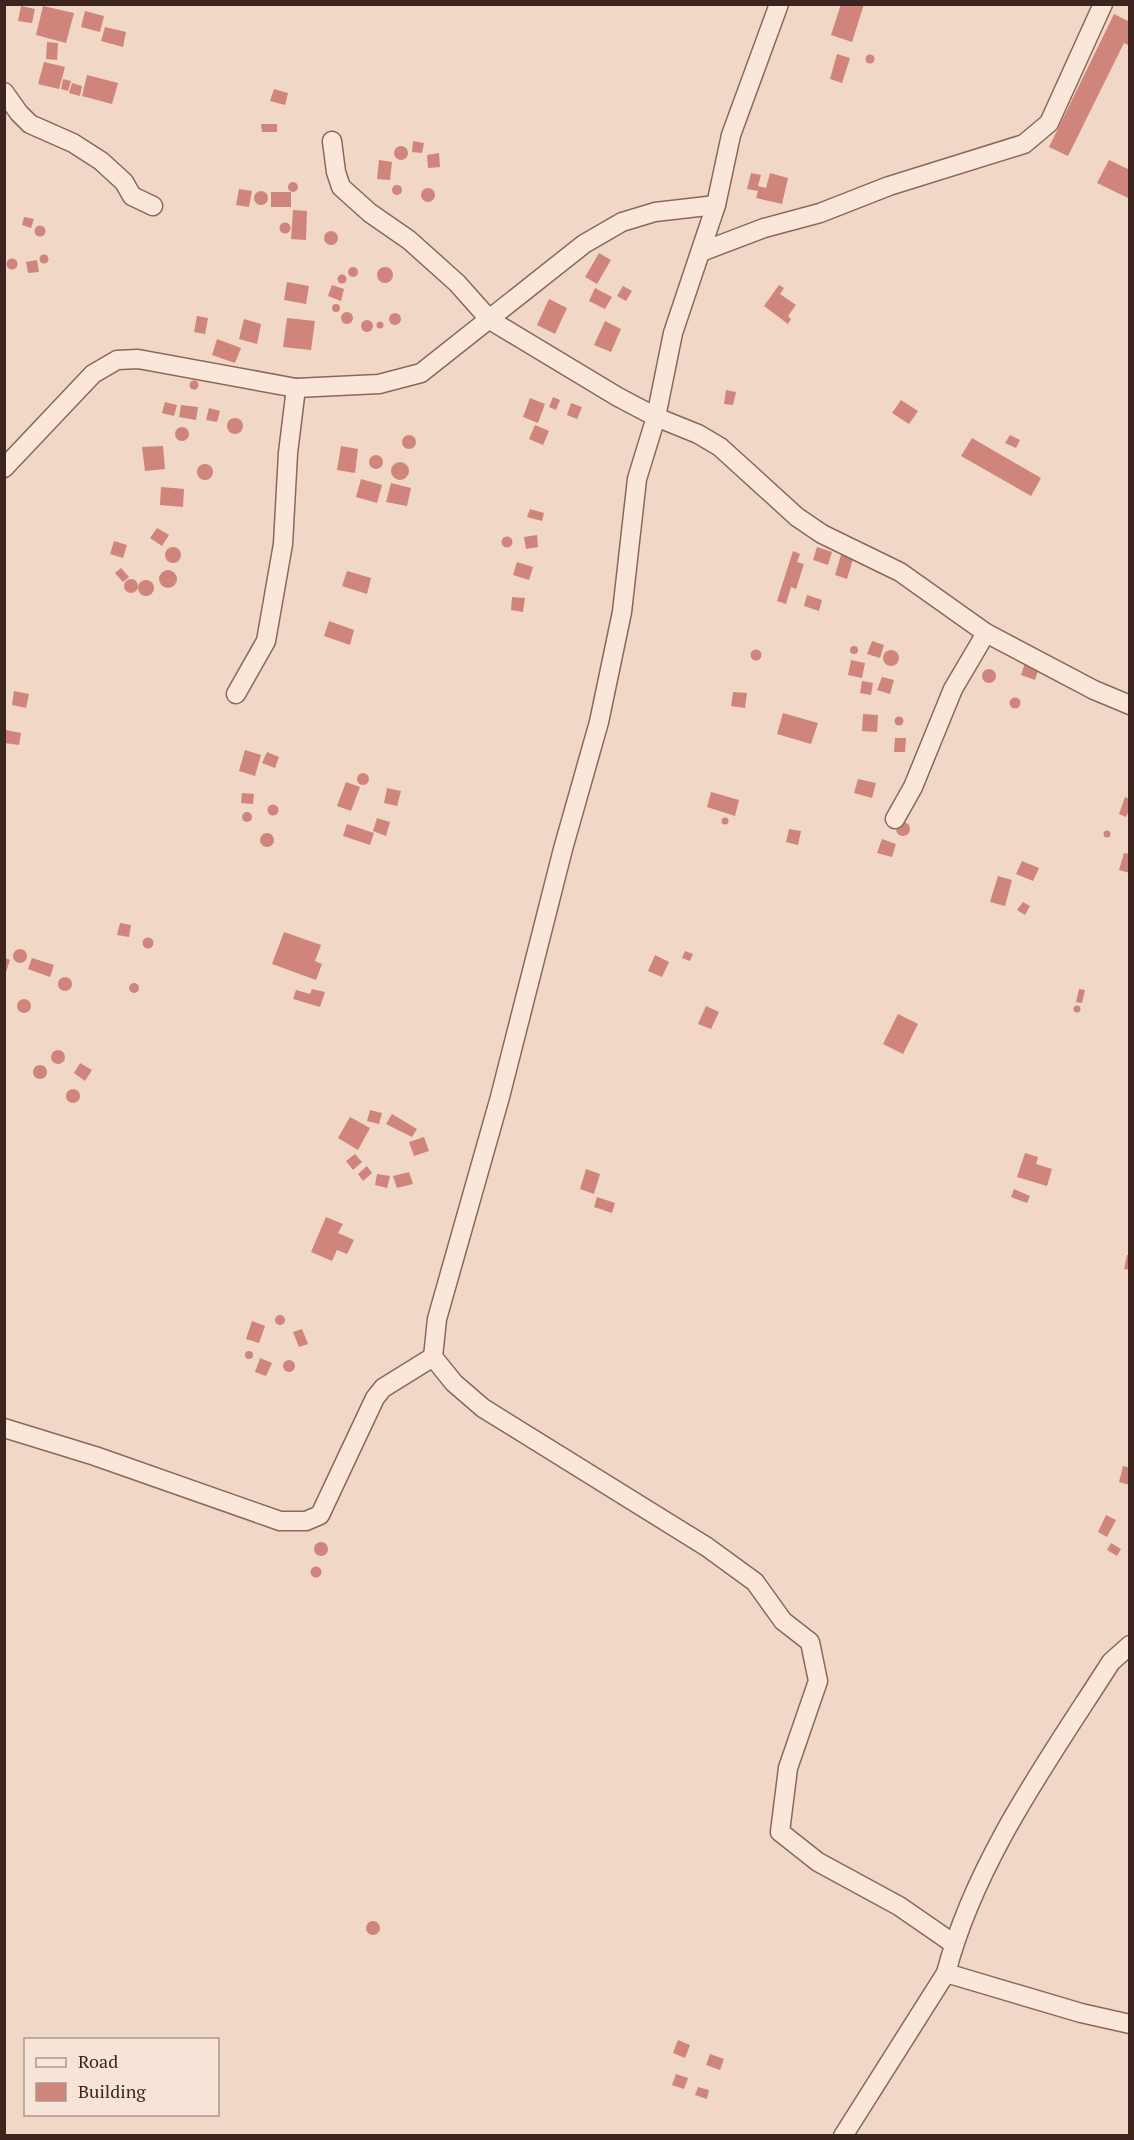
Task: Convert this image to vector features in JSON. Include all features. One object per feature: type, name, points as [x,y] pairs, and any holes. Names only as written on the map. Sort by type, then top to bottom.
[{"type":"street","points":[[779,4],[731,135],[716,205],[673,333],[656,417],[637,479],[622,612],[599,722],[563,849],[500,1097],[437,1319],[433,1358],[454,1383],[483,1408],[707,1547],[755,1582],[783,1621],[810,1642],[819,1681],[788,1768],[780,1832],[818,1862],[899,1906],[954,1944]]},
{"type":"street","points":[[701,252],[764,228],[820,213],[889,186],[1024,144],[1049,123],[1103,4]]},
{"type":"street","points":[[4,92],[30,124],[73,143],[101,161],[124,182],[132,196],[153,206]]},
{"type":"street","points":[[332,141],[336,172],[341,187],[370,213],[409,240],[457,283],[490,320],[618,398],[698,434],[720,447],[797,517],[822,534],[900,572],[986,633],[1094,690],[1130,705]]},
{"type":"street","points":[[4,468],[93,374],[117,360],[138,359],[296,388],[379,384],[421,373],[584,244],[622,222],[655,212],[716,205]]},
{"type":"street","points":[[236,694],[266,641],[283,544],[288,453],[296,388]]},
{"type":"street","points":[[895,819],[913,787],[953,689],[986,633]]},
{"type":"street","points":[[4,1428],[95,1456],[280,1521],[306,1521],[320,1515],[375,1398],[383,1388],[433,1358]]},
{"type":"street","points":[[843,2136],[946,1973],[954,1944],[994,1850],[1111,1662],[1130,1645]]},
{"type":"street","points":[[946,1973],[1081,2013],[1130,2024]]},
{"type":"building","points":[[841,4],[864,4],[852,42],[831,35]]},
{"type":"building","points":[[21,6],[35,9],[32,23],[18,21]]},
{"type":"building","points":[[43,6],[74,13],[66,43],[36,35]]},
{"type":"building","points":[[85,11],[104,16],[100,32],[81,27]]},
{"type":"building","points":[[1114,14],[1130,22],[1130,46],[1124,43],[1068,156],[1049,147]]},
{"type":"building","points":[[105,27],[126,32],[123,47],[101,41]]},
{"type":"building","points":[[47,42],[58,43],[57,60],[46,59]]},
{"type":"building","points":[[837,54],[850,58],[842,83],[830,79]]},
{"type":"building","points":[[870,54],[875,59],[870,64],[865,59]]},
{"type":"building","points":[[44,62],[65,67],[59,89],[38,84]]},
{"type":"building","points":[[87,75],[118,83],[112,104],[82,96]]},
{"type":"building","points":[[63,79],[71,81],[68,91],[61,89]]},
{"type":"building","points":[[72,83],[82,86],[80,96],[69,93]]},
{"type":"building","points":[[274,89],[288,93],[285,105],[270,101]]},
{"type":"building","points":[[261,124],[277,124],[277,132],[262,132]]},
{"type":"building","points":[[413,141],[424,143],[422,153],[412,152]]},
{"type":"building","points":[[401,146],[406,148],[408,153],[406,158],[401,160],[396,158],[394,153],[396,148]]},
{"type":"building","points":[[439,153],[440,167],[428,168],[427,155]]},
{"type":"building","points":[[379,160],[392,162],[390,180],[377,179]]},
{"type":"building","points":[[1109,160],[1130,170],[1130,199],[1097,183]]},
{"type":"building","points":[[751,173],[761,175],[758,186],[766,188],[770,173],[788,178],[782,204],[756,198],[758,191],[747,189]]},
{"type":"building","points":[[293,182],[298,187],[293,192],[288,187]]},
{"type":"building","points":[[397,185],[402,190],[397,195],[392,190]]},
{"type":"building","points":[[425,188],[431,188],[435,195],[431,202],[425,202],[421,198],[421,192]]},
{"type":"building","points":[[239,189],[252,191],[249,207],[236,205]]},
{"type":"building","points":[[261,191],[266,193],[268,198],[266,203],[261,205],[256,203],[254,198],[256,193]]},
{"type":"building","points":[[271,192],[291,192],[291,207],[271,207]]},
{"type":"building","points":[[293,210],[307,211],[306,240],[291,239]]},
{"type":"building","points":[[24,217],[34,219],[31,228],[22,225]]},
{"type":"building","points":[[285,223],[289,224],[289,232],[285,233],[281,232],[280,228],[281,224]]},
{"type":"building","points":[[40,226],[44,227],[44,235],[40,236],[36,235],[35,231],[36,227]]},
{"type":"building","points":[[331,231],[336,233],[338,238],[336,243],[331,245],[326,243],[324,238],[326,233]]},
{"type":"building","points":[[599,253],[611,260],[597,284],[585,277]]},
{"type":"building","points":[[44,254],[49,259],[44,264],[39,259]]},
{"type":"building","points":[[12,259],[16,260],[16,268],[12,269],[8,268],[7,264],[8,260]]},
{"type":"building","points":[[37,260],[39,272],[28,273],[26,262]]},
{"type":"building","points":[[353,267],[357,268],[357,276],[353,277],[349,276],[348,272],[349,268]]},
{"type":"building","points":[[385,267],[393,275],[385,283],[377,275]]},
{"type":"building","points":[[342,275],[346,279],[342,283],[338,279]]},
{"type":"building","points":[[287,282],[309,286],[306,304],[284,300]]},
{"type":"building","points":[[332,285],[344,289],[341,301],[328,296]]},
{"type":"building","points":[[779,285],[784,288],[780,294],[796,305],[788,316],[791,319],[788,324],[764,306]]},
{"type":"building","points":[[623,286],[632,291],[626,301],[617,296]]},
{"type":"building","points":[[595,288],[612,297],[605,309],[589,301]]},
{"type":"building","points":[[549,299],[567,308],[555,334],[537,325]]},
{"type":"building","points":[[336,304],[340,308],[336,312],[332,308]]},
{"type":"building","points":[[349,312],[353,318],[349,324],[345,324],[341,316]]},
{"type":"building","points":[[395,313],[401,319],[395,325],[389,319]]},
{"type":"building","points":[[197,316],[208,318],[205,334],[194,332]]},
{"type":"building","points":[[287,318],[315,321],[311,350],[283,347]]},
{"type":"building","points":[[244,319],[261,324],[257,344],[239,339]]},
{"type":"building","points":[[369,320],[373,326],[369,332],[365,332],[361,324]]},
{"type":"building","points":[[380,321],[384,325],[380,329],[376,325]]},
{"type":"building","points":[[605,321],[621,329],[611,352],[594,345]]},
{"type":"building","points":[[217,339],[241,348],[235,363],[212,355]]},
{"type":"building","points":[[194,381],[198,385],[194,389],[190,385]]},
{"type":"building","points":[[726,390],[736,392],[733,405],[724,404]]},
{"type":"building","points":[[553,397],[560,400],[556,410],[549,407]]},
{"type":"building","points":[[530,398],[545,404],[538,423],[523,417]]},
{"type":"building","points":[[901,400],[918,411],[909,424],[892,413]]},
{"type":"building","points":[[165,402],[177,405],[174,416],[162,413]]},
{"type":"building","points":[[571,403],[582,407],[577,419],[567,415]]},
{"type":"building","points":[[181,405],[198,407],[196,420],[179,417]]},
{"type":"building","points":[[209,408],[220,411],[217,422],[206,420]]},
{"type":"building","points":[[235,418],[241,420],[243,426],[241,432],[235,434],[229,432],[227,426],[229,420]]},
{"type":"building","points":[[535,425],[549,431],[543,445],[529,439]]},
{"type":"building","points":[[182,427],[187,429],[189,434],[187,439],[182,441],[177,439],[175,434],[177,429]]},
{"type":"building","points":[[409,435],[414,437],[416,442],[414,447],[409,449],[404,447],[402,442],[404,437]]},
{"type":"building","points":[[1010,435],[1020,440],[1016,448],[1005,443]]},
{"type":"building","points":[[972,438],[1041,478],[1031,496],[961,456]]},
{"type":"building","points":[[163,446],[165,469],[145,471],[142,447]]},
{"type":"building","points":[[341,446],[358,449],[355,473],[337,470]]},
{"type":"building","points":[[376,455],[381,457],[383,462],[381,467],[376,469],[371,467],[369,462],[371,457]]},
{"type":"building","points":[[400,462],[406,465],[409,471],[406,477],[400,480],[394,477],[391,471],[394,465]]},
{"type":"building","points":[[205,464],[211,466],[213,472],[211,478],[205,480],[199,478],[197,472],[199,466]]},
{"type":"building","points":[[361,479],[382,485],[377,503],[356,497]]},
{"type":"building","points":[[391,483],[411,488],[407,506],[386,502]]},
{"type":"building","points":[[161,487],[184,489],[183,507],[160,505]]},
{"type":"building","points":[[530,509],[544,513],[542,521],[527,517]]},
{"type":"building","points":[[157,528],[169,535],[162,546],[150,538]]},
{"type":"building","points":[[537,535],[538,547],[526,549],[524,537]]},
{"type":"building","points":[[507,537],[511,538],[511,546],[507,547],[503,546],[502,542],[503,538]]},
{"type":"building","points":[[114,541],[127,545],[123,558],[110,554]]},
{"type":"building","points":[[173,547],[179,549],[181,555],[179,561],[173,563],[167,561],[165,555],[167,549]]},
{"type":"building","points":[[817,547],[832,552],[828,565],[813,560]]},
{"type":"building","points":[[793,551],[800,554],[797,562],[804,564],[796,589],[791,587],[786,604],[777,601]]},
{"type":"building","points":[[841,555],[853,559],[847,579],[835,575]]},
{"type":"building","points":[[517,562],[533,567],[529,580],[513,575]]},
{"type":"building","points":[[121,568],[129,577],[123,582],[115,573]]},
{"type":"building","points":[[168,570],[174,573],[177,579],[174,585],[168,588],[162,585],[159,579],[162,573]]},
{"type":"building","points":[[347,571],[371,578],[367,594],[342,586]]},
{"type":"building","points":[[131,579],[136,581],[138,586],[136,591],[131,593],[126,591],[124,586],[126,581]]},
{"type":"building","points":[[146,580],[152,582],[154,588],[152,594],[146,596],[140,594],[138,588],[140,582]]},
{"type":"building","points":[[807,595],[822,600],[819,611],[804,606]]},
{"type":"building","points":[[512,597],[525,598],[523,612],[511,610]]},
{"type":"building","points":[[329,621],[354,630],[350,645],[324,636]]},
{"type":"building","points":[[872,641],[884,645],[880,658],[867,654]]},
{"type":"building","points":[[854,646],[858,650],[854,654],[850,650]]},
{"type":"building","points":[[756,650],[760,651],[760,659],[756,660],[752,659],[751,655],[752,651]]},
{"type":"building","points":[[891,650],[899,658],[891,666],[883,658]]},
{"type":"building","points":[[851,660],[865,663],[862,678],[848,675]]},
{"type":"building","points":[[1025,663],[1039,668],[1035,680],[1021,675]]},
{"type":"building","points":[[986,669],[992,669],[996,676],[992,683],[986,683],[982,679],[982,673]]},
{"type":"building","points":[[882,677],[894,680],[890,694],[877,690]]},
{"type":"building","points":[[862,681],[873,683],[871,695],[860,693]]},
{"type":"building","points":[[14,691],[29,694],[26,708],[12,705]]},
{"type":"building","points":[[733,692],[747,693],[745,708],[731,706]]},
{"type":"building","points":[[1015,697],[1021,703],[1015,709],[1009,703]]},
{"type":"building","points":[[783,713],[818,723],[811,744],[777,734]]},
{"type":"building","points":[[863,714],[878,715],[877,732],[862,731]]},
{"type":"building","points":[[899,716],[904,721],[899,726],[894,721]]},
{"type":"building","points":[[6,730],[21,733],[19,745],[4,743]]},
{"type":"building","points":[[895,738],[906,738],[905,752],[894,752]]},
{"type":"building","points":[[245,750],[261,755],[255,776],[239,771]]},
{"type":"building","points":[[267,752],[279,757],[275,768],[262,763]]},
{"type":"building","points":[[365,773],[369,779],[365,785],[361,785],[357,777]]},
{"type":"building","points":[[858,779],[876,783],[872,798],[854,793]]},
{"type":"building","points":[[346,782],[360,787],[351,811],[337,806]]},
{"type":"building","points":[[387,788],[401,791],[397,806],[384,803]]},
{"type":"building","points":[[711,792],[739,800],[735,816],[707,807]]},
{"type":"building","points":[[242,793],[254,794],[253,804],[241,803]]},
{"type":"building","points":[[1125,797],[1130,799],[1130,809],[1126,817],[1119,814]]},
{"type":"building","points":[[273,804],[279,810],[273,816],[267,810]]},
{"type":"building","points":[[247,812],[252,817],[247,822],[242,817]]},
{"type":"building","points":[[377,818],[390,822],[386,836],[373,831]]},
{"type":"building","points":[[725,818],[728,821],[725,824],[722,821]]},
{"type":"building","points":[[903,822],[908,824],[910,829],[908,834],[903,836],[898,834],[896,829],[898,824]]},
{"type":"building","points":[[347,824],[374,833],[370,845],[343,836]]},
{"type":"building","points":[[789,829],[801,831],[798,845],[786,842]]},
{"type":"building","points":[[1107,830],[1111,834],[1107,838],[1103,834]]},
{"type":"building","points":[[264,833],[270,833],[274,840],[270,847],[264,847],[260,843],[260,837]]},
{"type":"building","points":[[882,839],[896,844],[892,857],[877,853]]},
{"type":"building","points":[[1124,853],[1130,854],[1130,873],[1119,870]]},
{"type":"building","points":[[1022,861],[1039,868],[1033,881],[1016,874]]},
{"type":"building","points":[[998,876],[1012,880],[1005,906],[990,902]]},
{"type":"building","points":[[1023,902],[1030,906],[1025,915],[1017,910]]},
{"type":"building","points":[[120,923],[131,925],[129,937],[117,935]]},
{"type":"building","points":[[284,932],[321,945],[315,961],[322,964],[316,980],[272,964]]},
{"type":"building","points":[[148,937],[154,943],[148,949],[142,943]]},
{"type":"building","points":[[20,949],[25,951],[27,956],[25,961],[20,963],[15,961],[13,956],[15,951]]},
{"type":"building","points":[[685,951],[693,954],[690,961],[682,958]]},
{"type":"building","points":[[655,955],[669,962],[662,977],[648,971]]},
{"type":"building","points":[[5,958],[10,960],[5,975]]},
{"type":"building","points":[[32,958],[54,965],[50,977],[28,969]]},
{"type":"building","points":[[65,977],[70,979],[72,984],[70,989],[65,991],[60,989],[58,984],[60,979]]},
{"type":"building","points":[[134,983],[138,984],[138,992],[134,993],[130,992],[129,988],[130,984]]},
{"type":"building","points":[[312,989],[325,992],[320,1007],[293,999],[296,990],[310,994]]},
{"type":"building","points":[[1079,989],[1085,990],[1082,1003],[1076,1002]]},
{"type":"building","points":[[24,999],[29,1001],[31,1006],[29,1011],[24,1013],[19,1011],[17,1006],[19,1001]]},
{"type":"building","points":[[1077,1005],[1081,1009],[1077,1013],[1073,1009]]},
{"type":"building","points":[[706,1006],[719,1012],[711,1029],[698,1024]]},
{"type":"building","points":[[898,1014],[918,1024],[903,1054],[883,1044]]},
{"type":"building","points":[[58,1050],[63,1052],[65,1057],[63,1062],[58,1064],[53,1062],[51,1057],[53,1052]]},
{"type":"building","points":[[80,1063],[92,1070],[85,1081],[74,1073]]},
{"type":"building","points":[[40,1065],[45,1067],[47,1072],[45,1077],[40,1079],[35,1077],[33,1072],[35,1067]]},
{"type":"building","points":[[70,1089],[76,1089],[80,1096],[76,1103],[70,1103],[66,1099],[66,1093]]},
{"type":"building","points":[[370,1110],[382,1113],[379,1124],[367,1121]]},
{"type":"building","points":[[392,1114],[417,1129],[412,1137],[386,1124]]},
{"type":"building","points":[[350,1117],[370,1128],[358,1150],[338,1138]]},
{"type":"building","points":[[424,1137],[429,1151],[414,1156],[409,1142]]},
{"type":"building","points":[[1025,1153],[1038,1157],[1036,1164],[1052,1169],[1047,1186],[1017,1177]]},
{"type":"building","points":[[355,1154],[362,1162],[353,1170],[346,1161]]},
{"type":"building","points":[[367,1166],[372,1173],[363,1181],[358,1174]]},
{"type":"building","points":[[586,1169],[600,1174],[594,1194],[580,1189]]},
{"type":"building","points":[[409,1172],[413,1184],[397,1188],[393,1176]]},
{"type":"building","points":[[377,1174],[390,1176],[387,1188],[375,1185]]},
{"type":"building","points":[[1014,1189],[1030,1196],[1027,1203],[1011,1197]]},
{"type":"building","points":[[597,1197],[615,1203],[612,1213],[594,1207]]},
{"type":"building","points":[[326,1217],[343,1224],[338,1233],[354,1240],[347,1254],[337,1250],[332,1261],[311,1252]]},
{"type":"building","points":[[1127,1255],[1130,1255],[1130,1270],[1124,1269]]},
{"type":"building","points":[[280,1315],[285,1320],[280,1325],[275,1320]]},
{"type":"building","points":[[252,1321],[265,1326],[259,1343],[246,1339]]},
{"type":"building","points":[[302,1329],[308,1344],[299,1347],[293,1332]]},
{"type":"building","points":[[249,1351],[253,1355],[249,1359],[245,1355]]},
{"type":"building","points":[[260,1358],[272,1363],[266,1376],[255,1372]]},
{"type":"building","points":[[291,1360],[295,1366],[291,1372],[287,1372],[283,1364]]},
{"type":"building","points":[[1123,1466],[1130,1468],[1130,1485],[1119,1482]]},
{"type":"building","points":[[1106,1515],[1116,1520],[1107,1537],[1098,1532]]},
{"type":"building","points":[[318,1542],[324,1542],[328,1549],[324,1556],[318,1556],[314,1552],[314,1546]]},
{"type":"building","points":[[1111,1543],[1121,1549],[1117,1556],[1107,1550]]},
{"type":"building","points":[[316,1567],[320,1568],[320,1576],[316,1577],[312,1576],[311,1572],[312,1568]]},
{"type":"building","points":[[373,1921],[378,1923],[380,1928],[378,1933],[373,1935],[368,1933],[366,1928],[368,1923]]},
{"type":"building","points":[[678,2040],[690,2045],[685,2058],[673,2053]]},
{"type":"building","points":[[710,2054],[724,2059],[720,2070],[706,2065]]},
{"type":"building","points":[[676,2074],[688,2078],[684,2089],[672,2085]]},
{"type":"building","points":[[698,2087],[709,2090],[707,2099],[695,2095]]}]
